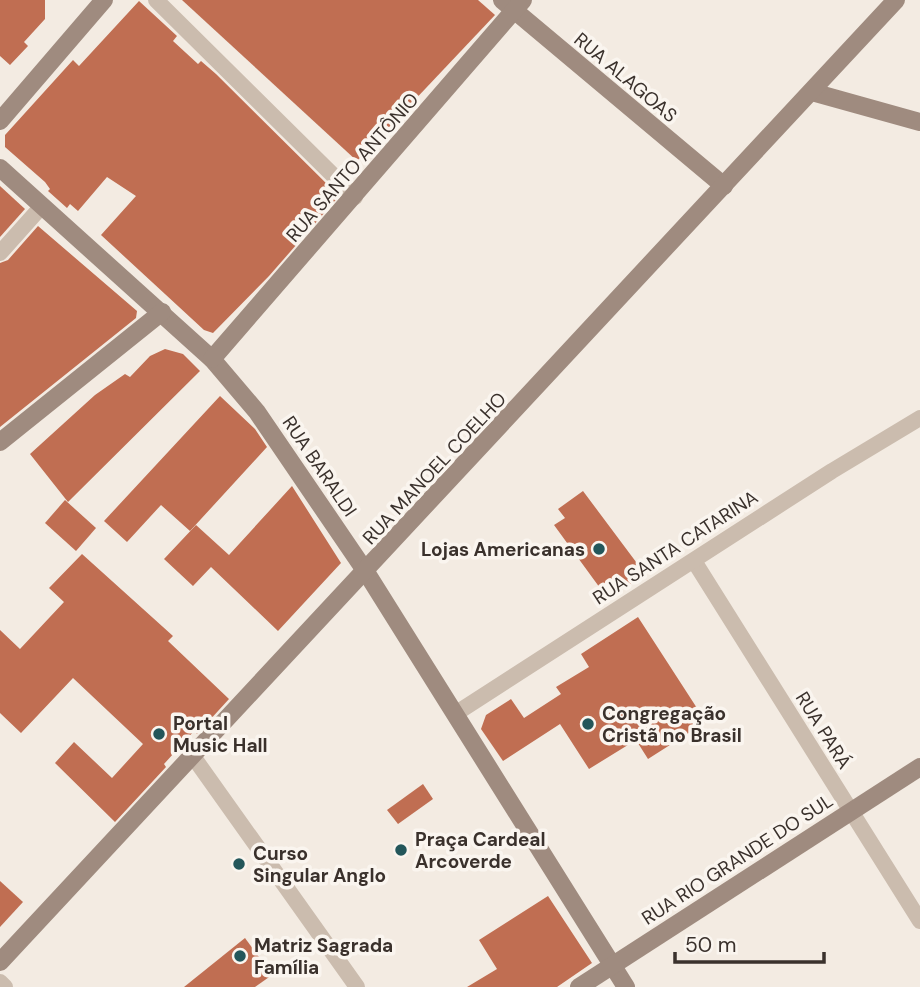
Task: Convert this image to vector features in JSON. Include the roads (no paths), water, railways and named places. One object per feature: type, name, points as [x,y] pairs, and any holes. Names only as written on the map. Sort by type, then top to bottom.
[{"type":"street","points":[[0,121],[104,0]]},
{"type":"street","points":[[156,0],[355,198]]},
{"type":"street","name":"RUA MANOEL COELHO","points":[[0,962],[896,0]]},
{"type":"street","name":"RUA SANTO ANTÔNIO","points":[[212,359],[355,198],[513,3]]},
{"type":"street","name":"RUA ALAGOAS","points":[[513,3],[724,186]]},
{"type":"street","points":[[812,92],[920,122]]},
{"type":"street","name":"RUA BARALDI","points":[[0,168],[212,359],[288,453],[366,572],[626,987]]},
{"type":"street","points":[[0,253],[42,206]]},
{"type":"street","points":[[1,441],[162,312]]},
{"type":"street","name":"RUA SANTA CATARINA","points":[[455,714],[920,418]]},
{"type":"street","name":"RUA PARÁ","points":[[694,561],[920,921]]},
{"type":"street","points":[[192,755],[357,987]]},
{"type":"street","name":"RUA RIO GRANDE DO SUL","points":[[579,987],[920,767]]},
{"type":"street","points":[[0,982],[5,987]]},
{"type":"place","name":"Lojas Americanas","points":[[599,549]]},
{"type":"place","name":"Congregação Cristã no Brasil","points":[[588,724]]},
{"type":"place","name":"Portal Music Hall","points":[[159,734]]},
{"type":"place","name":"Praça Cardeal Arcoverde","points":[[401,850]]},
{"type":"place","name":"Curso Singular Anglo","points":[[239,864]]},
{"type":"place","name":"Matriz Sagrada Família","points":[[240,956]]}]
